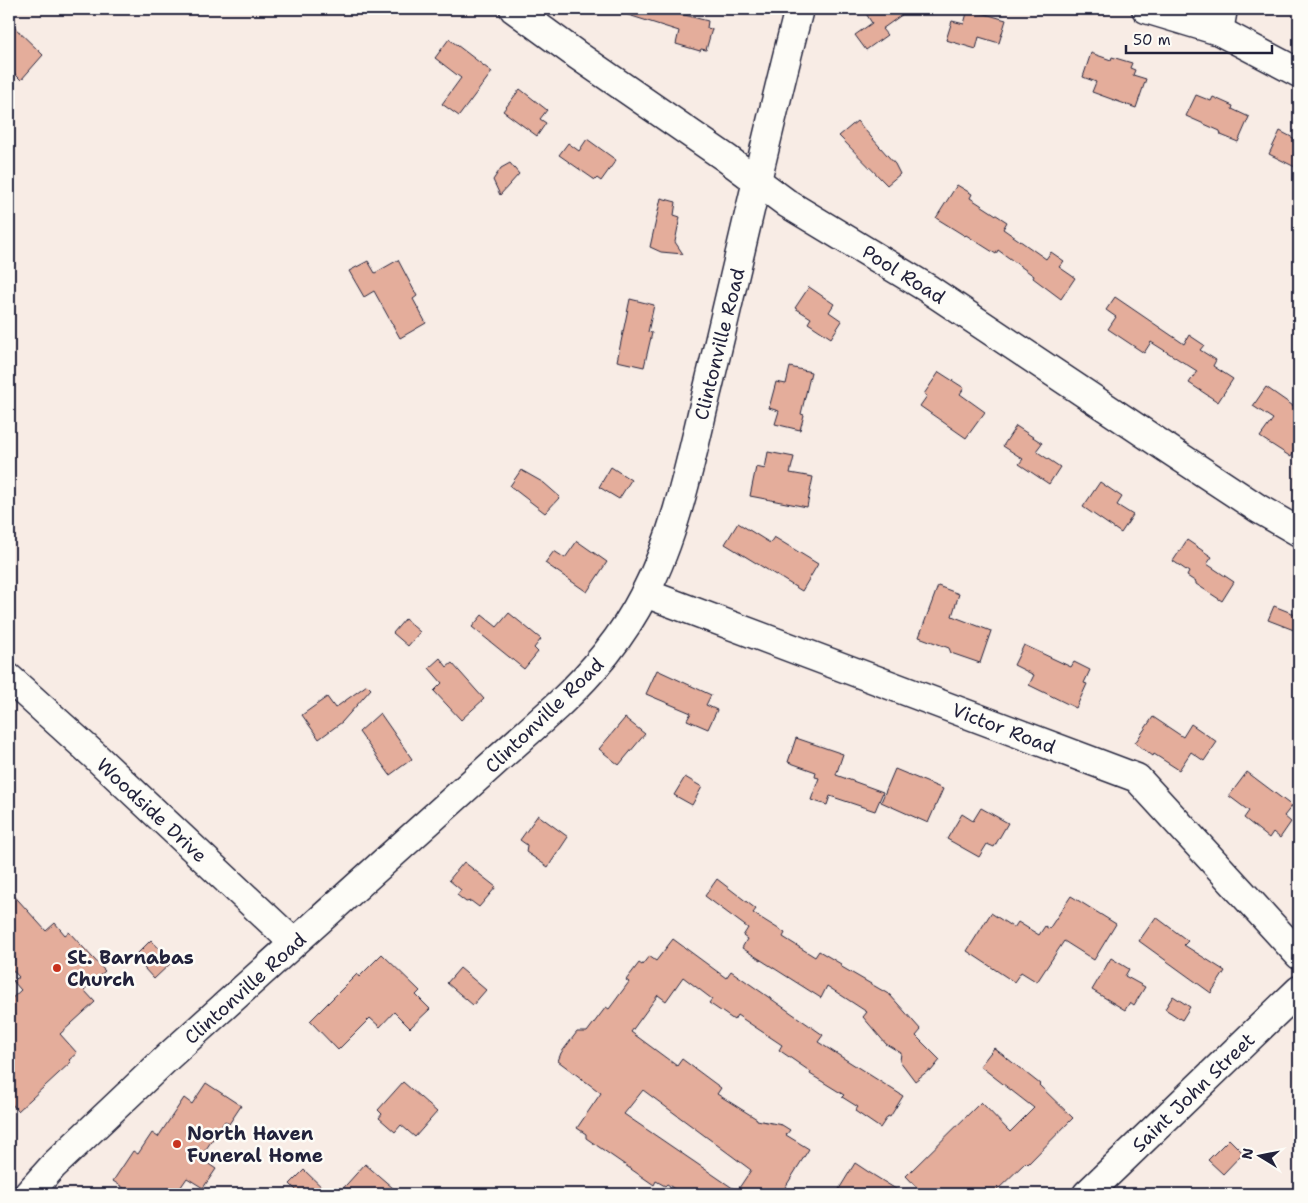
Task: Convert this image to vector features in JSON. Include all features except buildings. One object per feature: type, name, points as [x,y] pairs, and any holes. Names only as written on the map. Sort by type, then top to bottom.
[{"type":"street","name":"Pool Road","points":[[514,9],[584,61],[788,204],[928,288],[1259,509],[1299,532]]},
{"type":"street","name":"Clintonville Road","points":[[28,1194],[54,1165],[169,1056],[578,687],[617,641],[645,593],[657,567],[675,514],[741,254],[768,129],[799,9]]},
{"type":"street","points":[[1146,9],[1221,20],[1299,73]]},
{"type":"street","name":"Victor Road","points":[[645,593],[1137,778],[1299,955]]},
{"type":"street","name":"Woodside Drive","points":[[9,678],[294,943]]},
{"type":"street","name":"Saint John Street","points":[[1087,1194],[1299,990]]},
{"type":"place","name":"St. Barnabas Church","points":[[57,968]]},
{"type":"place","name":"North Haven Funeral Home","points":[[177,1144]]}]
